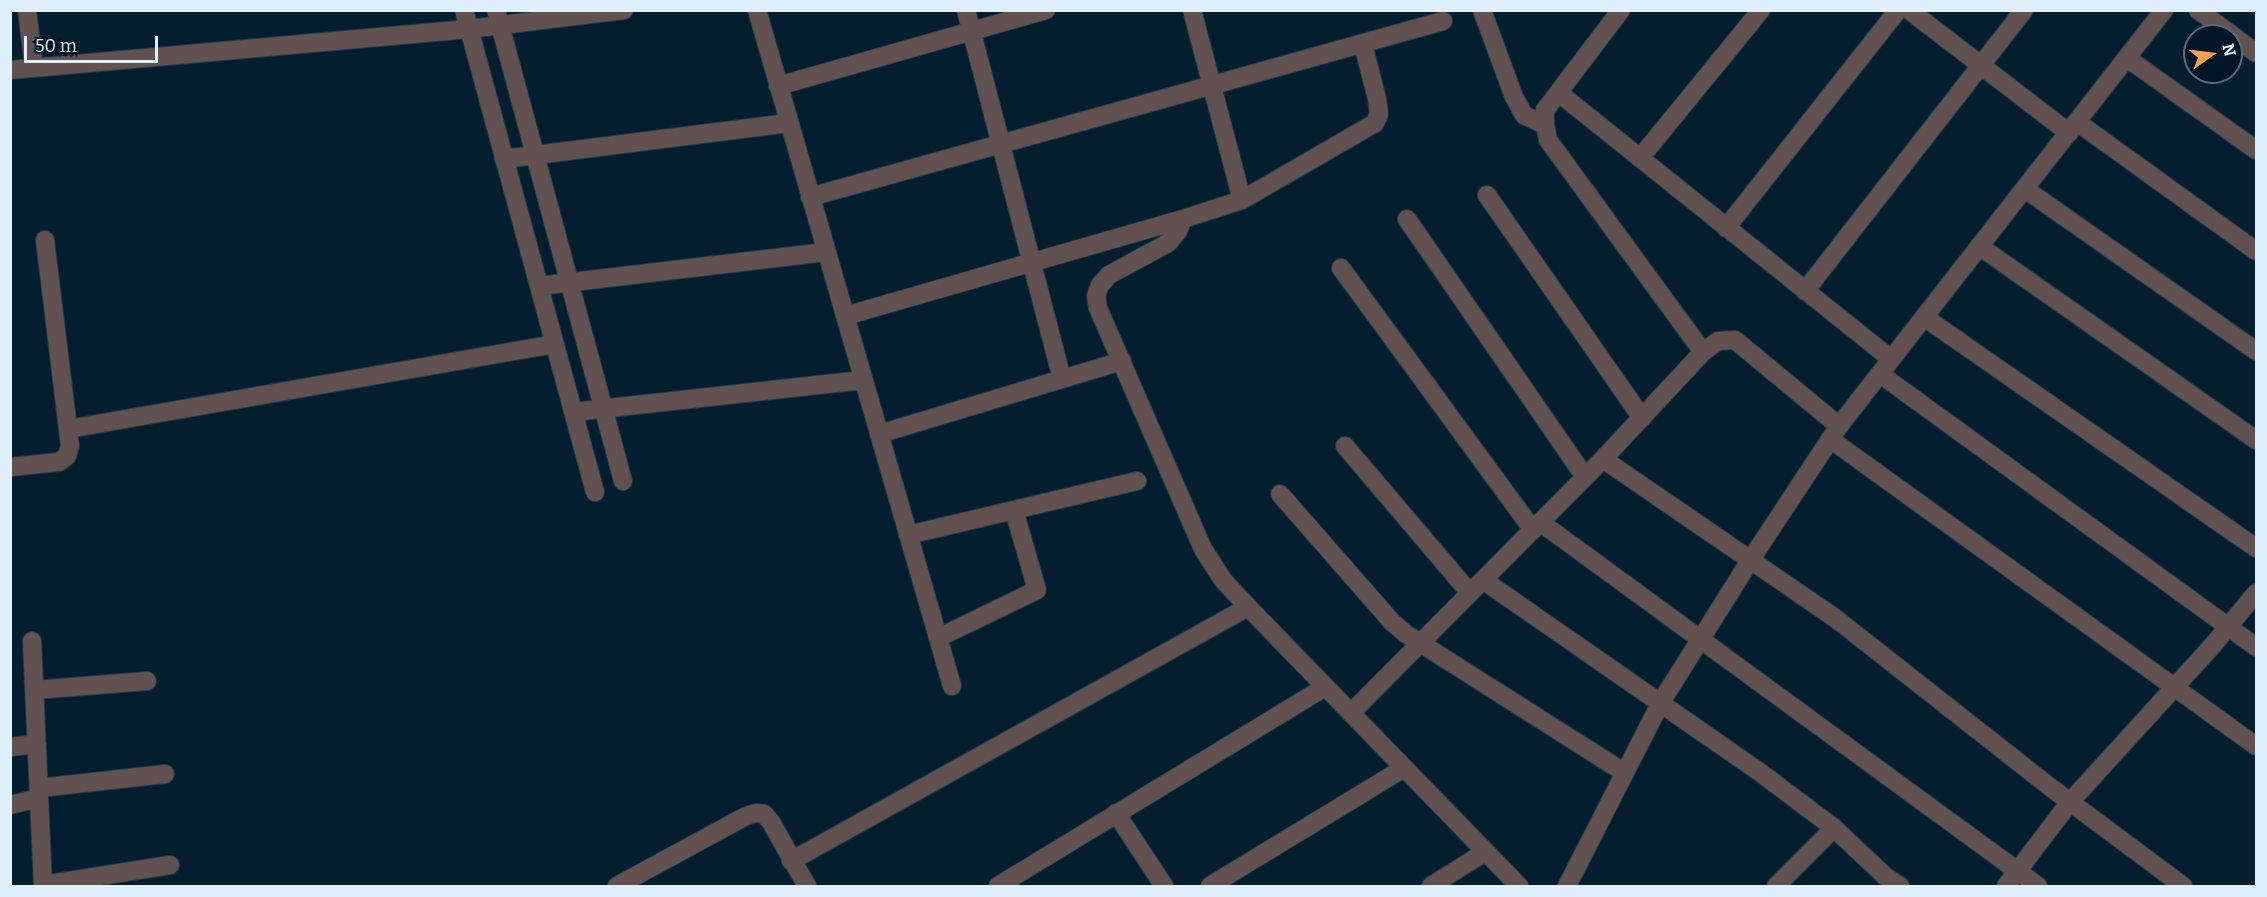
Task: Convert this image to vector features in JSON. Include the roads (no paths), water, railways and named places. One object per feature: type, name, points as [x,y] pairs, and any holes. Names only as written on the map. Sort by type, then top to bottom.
[{"type":"street","points":[[27,10],[34,68]]},
{"type":"street","points":[[464,10],[595,492]]},
{"type":"street","points":[[10,70],[469,29],[498,18],[624,10]]},
{"type":"street","points":[[757,10],[952,687]]},
{"type":"street","points":[[966,10],[1062,379]]},
{"type":"street","points":[[778,86],[1046,10]]},
{"type":"street","points":[[1192,10],[1242,200]]},
{"type":"street","points":[[1482,10],[1514,97],[1524,115],[1545,125]]},
{"type":"street","points":[[1621,10],[1545,110],[1548,140],[1702,352]]},
{"type":"street","points":[[1640,158],[1761,10]]},
{"type":"street","points":[[1726,228],[1898,10]]},
{"type":"street","points":[[1909,10],[1981,66],[2256,251]]},
{"type":"street","points":[[1805,291],[2024,10]]},
{"type":"street","points":[[1567,886],[1661,702],[1834,433],[2164,10]]},
{"type":"street","points":[[2198,10],[2256,53]]},
{"type":"street","points":[[498,18],[623,481]]},
{"type":"street","points":[[810,197],[1443,21]]},
{"type":"street","points":[[845,316],[1242,200],[1375,123],[1379,114],[1377,99],[1363,44]]},
{"type":"street","points":[[2127,58],[2256,150]]},
{"type":"street","points":[[1559,93],[1805,291],[1885,367],[2256,647]]},
{"type":"street","points":[[504,159],[789,123]]},
{"type":"street","points":[[2025,189],[2256,351]]},
{"type":"street","points":[[1487,195],[1642,418]]},
{"type":"street","points":[[1183,219],[1178,231],[1167,243],[1109,274],[1100,285],[1096,296],[1098,308],[1203,549],[1223,580],[1248,607],[1519,886]]},
{"type":"street","points":[[1407,219],[1585,477]]},
{"type":"street","points":[[10,467],[59,462],[68,456],[70,446],[45,240]]},
{"type":"street","points":[[1979,246],[2256,440]]},
{"type":"street","points":[[539,286],[826,252]]},
{"type":"street","points":[[1341,268],[1536,526],[1700,639],[2038,886]]},
{"type":"street","points":[[1924,317],[2256,548]]},
{"type":"street","points":[[1350,713],[1603,459],[1702,352],[1719,341],[1735,340],[1834,433],[2256,746]]},
{"type":"street","points":[[69,429],[555,344]]},
{"type":"street","points":[[879,434],[1122,361]]},
{"type":"street","points":[[573,412],[863,380]]},
{"type":"street","points":[[1345,446],[1470,593]]},
{"type":"street","points":[[1603,459],[1835,618],[2070,802],[2183,886]]},
{"type":"street","points":[[908,535],[1137,481]]},
{"type":"street","points":[[1280,494],[1392,622],[1421,644],[1625,773]]},
{"type":"street","points":[[938,638],[1037,590],[1014,510]]},
{"type":"street","points":[[1483,580],[1761,772],[1834,828],[1888,884]]},
{"type":"street","points":[[2007,886],[2070,802],[2256,593]]},
{"type":"street","points":[[791,861],[1248,607]]},
{"type":"street","points":[[32,641],[43,886],[138,878],[170,865]]},
{"type":"street","points":[[34,690],[147,681]]},
{"type":"street","points":[[998,886],[1326,687]]},
{"type":"street","points":[[10,747],[37,744]]},
{"type":"street","points":[[1210,886],[1404,768]]},
{"type":"street","points":[[10,805],[39,793],[165,774]]},
{"type":"street","points":[[617,886],[746,816],[756,813],[764,814],[771,822],[807,886]]},
{"type":"street","points":[[1116,813],[1164,886]]},
{"type":"street","points":[[1776,886],[1834,828]]},
{"type":"street","points":[[1431,886],[1485,852]]}]
